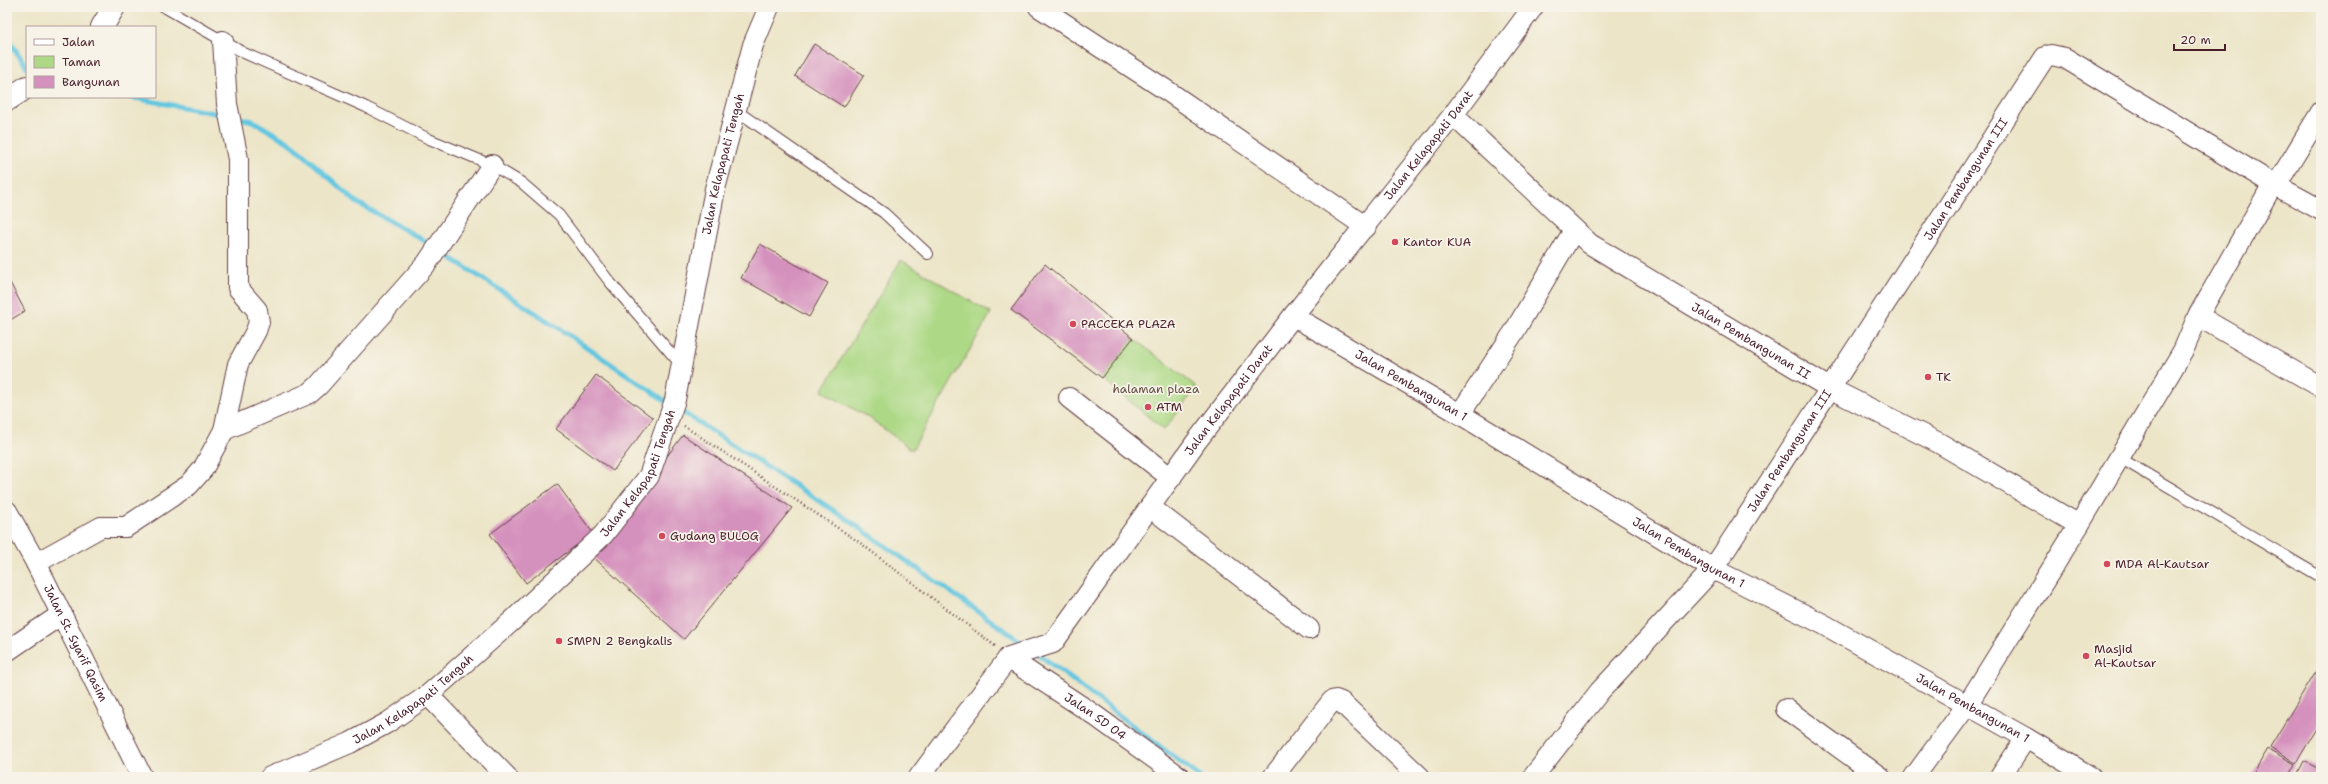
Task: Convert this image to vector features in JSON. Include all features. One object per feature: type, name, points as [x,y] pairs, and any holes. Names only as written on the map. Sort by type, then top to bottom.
[{"type":"street","points":[[103,26],[114,7]]},
{"type":"street","name":"Jalan Kelapapati Tengah","points":[[270,777],[362,736],[387,723],[428,694],[512,621],[603,536],[649,476],[672,408],[715,190],[737,111],[753,45],[769,7]]},
{"type":"street","points":[[1039,7],[1169,92],[1366,227]]},
{"type":"street","name":"Jalan Kelapapati Darat","points":[[1009,658],[1053,643],[1196,442],[1293,316],[1366,227],[1453,114],[1532,7]]},
{"type":"street","points":[[36,563],[101,527],[126,527],[188,486],[211,458],[224,430],[238,364],[256,331],[259,322],[257,310],[238,288],[238,159],[227,104],[223,41]]},
{"type":"street","name":"Jalan Pembangunan III","points":[[1533,777],[1600,691],[1713,568],[1831,389],[2045,57],[2051,55],[2065,58],[2321,210]]},
{"type":"street","points":[[1914,777],[1967,705],[2079,525],[2183,351],[2198,316],[2275,184],[2321,112]]},
{"type":"street","name":"Jalan Pembangunan II","points":[[1453,114],[1574,230],[1602,252],[1831,389],[1939,443],[2079,525]]},
{"type":"street","points":[[224,430],[310,393],[426,263],[492,165]]},
{"type":"street","points":[[1460,414],[1514,332],[1574,230]]},
{"type":"street","name":"Jalan Pembangunan 1","points":[[1293,316],[1460,414],[1713,568],[1823,624],[2026,738],[2091,777]]},
{"type":"street","points":[[2198,316],[2321,387]]},
{"type":"street","points":[[1069,398],[1171,478]]},
{"type":"street","points":[[1150,507],[1309,629]]},
{"type":"street","name":"Jalan St. Syarif Qasim","points":[[7,511],[62,614],[142,777]]},
{"type":"street","points":[[7,651],[62,614]]},
{"type":"street","points":[[919,777],[1009,658]]},
{"type":"street","name":"Jalan SD 04","points":[[1009,658],[1090,712],[1180,777]]},
{"type":"street","points":[[428,694],[507,777]]},
{"type":"street","points":[[1273,777],[1332,701],[1336,700],[1341,702],[1420,777]]},
{"type":"street","points":[[1786,709],[1880,777]]},
{"type":"street","points":[[2000,777],[2026,738]]},
{"type":"lane","points":[[164,7],[244,53],[366,107],[429,139],[492,165],[522,183],[559,215],[609,281],[681,364]]},
{"type":"lane","points":[[737,111],[884,213],[928,254]]},
{"type":"lane","points":[[2120,458],[2321,577]]},
{"type":"path","points":[[672,408],[859,542],[1009,658]]},
{"type":"green space","points":[[901,260],[991,313],[912,450],[871,419],[822,391]]},
{"type":"green space","name":"halaman plaza","points":[[1133,338],[1197,387],[1164,430],[1102,378]]},
{"type":"building","points":[[814,44],[864,75],[844,107],[795,76]]},
{"type":"building","points":[[760,244],[828,283],[809,317],[741,278]]},
{"type":"building","name":"PACCEKA PLAZA","points":[[1045,264],[1133,338],[1102,378],[1011,310]]},
{"type":"building","points":[[7,277],[25,311],[7,322]]},
{"type":"building","points":[[596,375],[653,418],[613,471],[556,429]]},
{"type":"building","name":"Gudang BULOG","points":[[683,435],[792,508],[684,639],[592,556]]},
{"type":"building","points":[[557,484],[593,533],[526,583],[490,534]]},
{"type":"building","points":[[2319,666],[2321,668],[2321,722],[2296,763],[2270,747]]},
{"type":"building","points":[[2268,749],[2295,764],[2288,777],[2251,777]]},
{"type":"building","points":[[2304,761],[2321,770],[2321,777],[2296,777]]},
{"type":"waterway","points":[[7,38],[26,66]]},
{"type":"waterway","points":[[134,98],[225,115]]},
{"type":"waterway","points":[[235,117],[253,121],[293,145],[356,202],[434,246]]},
{"type":"waterway","points":[[440,251],[554,325],[670,404]]},
{"type":"waterway","points":[[676,408],[850,521],[1027,646]]},
{"type":"waterway","points":[[1037,653],[1200,777]]},
{"type":"place","name":"Kantor KUA","points":[[1395,242]]},
{"type":"place","name":"PACCEKA PLAZA","points":[[1073,324]]},
{"type":"place","name":"TK","points":[[1928,377]]},
{"type":"place","name":"ATM","points":[[1148,407]]},
{"type":"place","name":"Gudang BULOG","points":[[662,536]]},
{"type":"place","name":"MDA Al-Kautsar","points":[[2107,564]]},
{"type":"place","name":"SMPN 2 Bengkalis","points":[[559,641]]},
{"type":"place","name":"Masjid Al-Kautsar","points":[[2086,656]]}]
